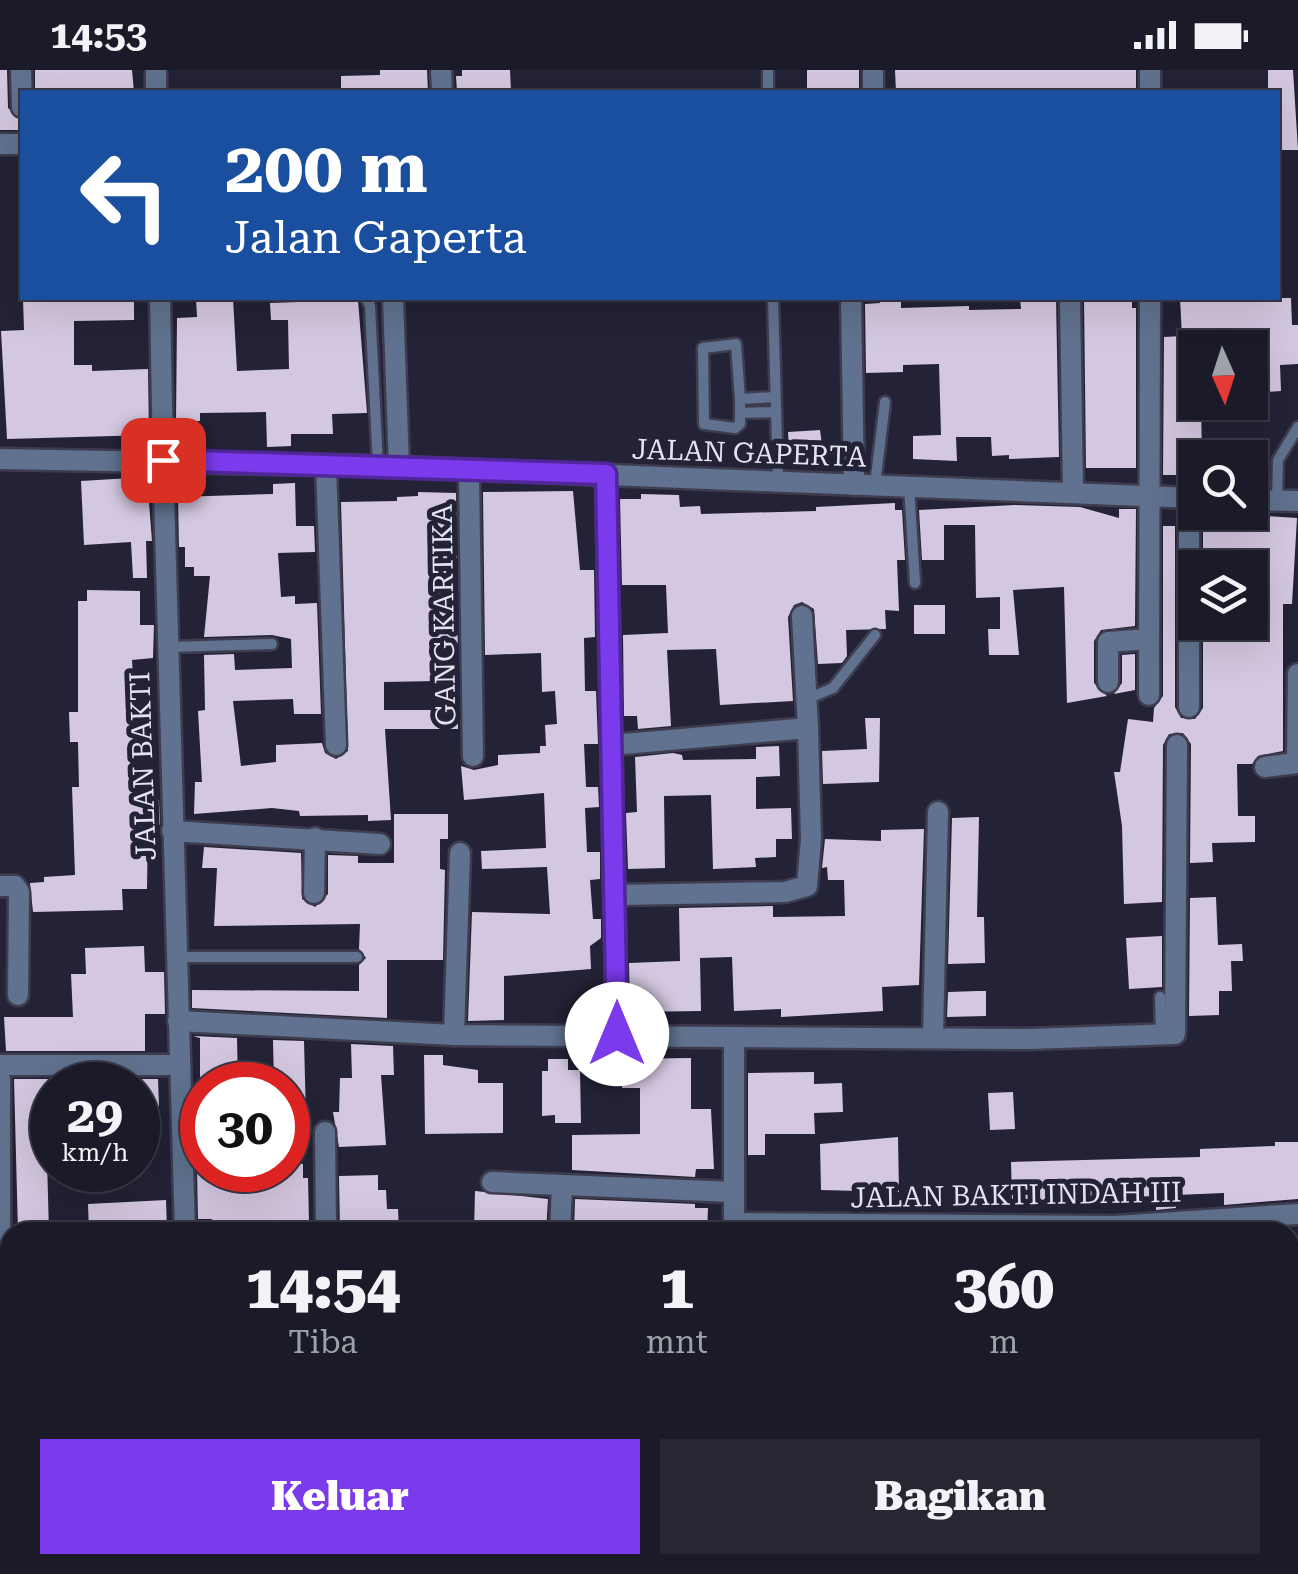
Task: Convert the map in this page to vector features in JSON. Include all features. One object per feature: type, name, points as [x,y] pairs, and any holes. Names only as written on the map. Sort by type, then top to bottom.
[{"type":"street","name":"JALAN BAKTI","points":[[160,300],[180,1065]]},
{"type":"street","points":[[389,467],[393,300]]},
{"type":"street","points":[[851,300],[864,485]]},
{"type":"street","points":[[1070,300],[1073,491]]},
{"type":"street","points":[[1149,696],[1150,300]]},
{"type":"street","name":"JALAN GAPERTA","points":[[0,460],[389,467],[1178,497]]},
{"type":"street","points":[[326,466],[336,744]]},
{"type":"street","name":"GANG KARTIKA","points":[[469,472],[473,756]]},
{"type":"street","points":[[606,474],[617,1034]]},
{"type":"street","points":[[1189,707],[1192,530]]},
{"type":"street","points":[[617,895],[785,892],[807,886],[811,839],[802,616]]},
{"type":"street","points":[[1108,682],[1108,642],[1149,638]]},
{"type":"street","points":[[1265,767],[1298,763],[1298,674]]},
{"type":"street","points":[[612,745],[808,728]]},
{"type":"street","points":[[178,1021],[454,1035],[734,1038],[1176,1033],[1177,745]]},
{"type":"street","points":[[934,1037],[938,812]]},
{"type":"street","points":[[172,831],[380,844]]},
{"type":"street","points":[[314,893],[315,838]]},
{"type":"street","points":[[454,1035],[460,854]]},
{"type":"street","points":[[0,886],[15,886],[19,892],[18,995]]},
{"type":"street","points":[[734,1038],[734,1222]]},
{"type":"street","points":[[0,1065],[180,1065]]},
{"type":"street","points":[[0,1079],[0,1288]]},
{"type":"street","points":[[325,1132],[326,1222]]},
{"type":"street","points":[[492,1182],[562,1188],[733,1192]]},
{"type":"street","points":[[560,1222],[562,1188]]},
{"type":"street","name":"JALAN BAKTI","points":[[183,1192],[184,1222]]},
{"type":"street","name":"JALAN BAKTI INDAH III","points":[[1175,1222],[1298,1214]]},
{"type":"lane","points":[[367,300],[389,467]]},
{"type":"lane","points":[[773,300],[778,481]]},
{"type":"lane","points":[[736,344],[740,399],[740,424],[734,428],[704,424],[703,348],[736,344]]},
{"type":"lane","points":[[740,399],[775,397]]},
{"type":"lane","points":[[864,485],[885,402]]},
{"type":"lane","points":[[740,412],[776,412]]},
{"type":"lane","points":[[1288,501],[1278,460],[1298,428]]},
{"type":"lane","points":[[909,486],[915,583]]},
{"type":"lane","points":[[807,699],[833,688],[874,635]]},
{"type":"lane","points":[[168,646],[272,644]]},
{"type":"lane","points":[[178,958],[357,957]]},
{"type":"lane","points":[[1160,997],[1161,1035]]},
{"type":"building","points":[[0,70],[7,70],[8,108],[20,119],[20,130],[0,130]]},
{"type":"building","points":[[35,70],[132,70],[134,90],[35,90]]},
{"type":"building","points":[[380,70],[427,70],[428,90],[341,90],[341,76],[380,75]]},
{"type":"building","points":[[462,70],[510,70],[511,90],[457,90],[456,76],[462,76]]},
{"type":"building","points":[[807,70],[859,70],[859,90],[807,90]]},
{"type":"building","points":[[895,70],[1136,70],[1136,90],[896,90]]},
{"type":"building","points":[[1268,70],[1293,70],[1298,150],[1280,150],[1280,90],[1268,90]]},
{"type":"building","points":[[1291,298],[1292,325],[1298,325],[1298,364],[1280,365],[1281,391],[1268,392],[1268,330],[1182,330],[1180,300]]},
{"type":"building","points":[[23,300],[134,300],[134,320],[74,321],[74,365],[92,365],[92,371],[148,369],[149,435],[7,439],[1,331],[24,330]]},
{"type":"building","points":[[196,300],[233,300],[237,371],[289,369],[288,320],[271,320],[270,303],[358,300],[367,413],[332,414],[333,434],[291,434],[291,446],[267,447],[266,412],[200,413],[200,421],[176,422],[177,318],[197,317]]},
{"type":"building","points":[[879,300],[901,300],[901,308],[969,306],[969,310],[1021,309],[1020,300],[1056,300],[1059,457],[992,456],[991,437],[956,437],[957,461],[913,459],[913,436],[941,435],[939,364],[903,365],[903,372],[866,373],[865,304],[880,303]]},
{"type":"building","points":[[1084,300],[1132,300],[1132,308],[1136,308],[1136,468],[1086,468]]},
{"type":"building","points":[[1178,336],[1178,420],[1201,420],[1202,440],[1178,440],[1178,475],[1163,475],[1164,337]]},
{"type":"building","points":[[820,430],[822,445],[789,452],[788,432]]},
{"type":"building","points":[[147,477],[152,541],[146,541],[147,578],[133,578],[131,542],[84,545],[81,481]]},
{"type":"building","points":[[295,483],[296,526],[314,526],[315,552],[278,553],[281,597],[295,596],[295,604],[317,603],[321,714],[294,714],[293,699],[233,701],[241,766],[276,762],[276,745],[322,743],[325,753],[336,759],[348,751],[341,502],[397,501],[397,497],[418,496],[418,492],[456,493],[457,562],[446,562],[447,599],[450,605],[457,605],[458,656],[448,656],[448,675],[437,675],[437,681],[384,682],[384,710],[458,710],[458,729],[385,729],[391,820],[368,821],[368,815],[300,816],[299,811],[272,808],[194,814],[195,782],[202,782],[198,711],[205,710],[204,655],[234,654],[235,670],[292,668],[291,639],[272,635],[204,637],[210,576],[194,576],[194,567],[185,567],[185,547],[179,547],[178,497],[273,494],[273,484]]},
{"type":"building","points":[[573,491],[580,570],[594,570],[595,637],[584,638],[585,691],[596,691],[598,744],[584,744],[586,787],[598,787],[599,807],[585,808],[587,852],[600,852],[600,879],[590,880],[593,919],[601,919],[601,938],[590,946],[591,969],[504,976],[504,1020],[468,1021],[472,912],[550,914],[547,867],[482,869],[481,851],[546,848],[544,793],[464,800],[461,766],[474,770],[498,765],[498,755],[540,753],[540,746],[546,746],[545,725],[557,724],[555,691],[542,692],[541,653],[485,655],[483,492]]},
{"type":"building","points":[[641,494],[679,495],[680,507],[700,506],[701,514],[816,511],[816,507],[895,503],[895,510],[902,510],[905,560],[897,560],[899,611],[885,610],[886,629],[846,630],[847,656],[842,663],[818,664],[814,609],[802,602],[794,605],[788,617],[793,701],[720,705],[716,649],[667,650],[671,726],[638,729],[637,716],[624,716],[623,635],[668,633],[666,585],[622,585],[620,499],[641,499]]},
{"type":"building","points":[[1014,505],[1080,507],[1119,518],[1119,509],[1136,509],[1135,626],[1101,630],[1094,641],[1094,683],[1107,696],[1067,703],[1064,587],[1013,590],[1019,655],[989,655],[988,629],[1000,629],[1000,597],[976,598],[975,525],[944,525],[944,560],[922,560],[919,510]]},
{"type":"building","points":[[1268,516],[1297,518],[1292,604],[1283,604],[1283,751],[1258,756],[1252,764],[1237,764],[1238,816],[1255,816],[1255,842],[1212,843],[1213,862],[1190,863],[1191,744],[1183,733],[1169,734],[1163,745],[1162,902],[1124,904],[1122,826],[1114,772],[1120,772],[1128,719],[1153,722],[1154,708],[1163,696],[1163,526],[1175,526],[1175,707],[1181,718],[1195,719],[1203,708],[1203,640],[1268,640],[1268,550],[1203,550],[1203,530],[1268,530]]},
{"type":"building","points":[[87,590],[140,591],[140,625],[154,625],[153,658],[132,660],[135,712],[150,711],[150,741],[134,741],[135,801],[159,800],[160,825],[148,826],[147,889],[122,889],[123,910],[33,912],[30,883],[44,882],[44,877],[75,875],[72,787],[79,787],[78,742],[70,742],[69,712],[78,712],[78,601],[87,601]]},
{"type":"building","points":[[914,605],[945,605],[945,634],[914,634]]},
{"type":"building","points":[[1135,654],[1135,690],[1114,694],[1122,683],[1122,655]]},
{"type":"building","points":[[865,718],[880,718],[879,782],[823,784],[822,751],[867,749]]},
{"type":"building","points":[[779,746],[780,776],[756,777],[756,809],[791,808],[792,839],[776,839],[776,857],[755,858],[756,867],[713,869],[711,795],[664,796],[665,868],[628,869],[626,813],[637,812],[635,757],[673,753],[682,755],[683,760],[756,759],[756,747]]},
{"type":"building","points":[[394,814],[448,814],[448,839],[440,839],[440,869],[445,870],[443,960],[387,960],[387,1018],[192,1008],[192,990],[359,991],[359,965],[366,958],[359,949],[360,924],[214,926],[217,868],[202,868],[204,847],[301,853],[302,899],[315,907],[328,894],[328,855],[358,856],[358,863],[394,863]]},
{"type":"building","points":[[979,817],[977,917],[984,917],[985,963],[948,964],[952,818]]},
{"type":"building","points":[[924,829],[919,985],[882,987],[883,1011],[781,1017],[781,1009],[734,1011],[732,957],[700,958],[701,1011],[630,1012],[629,963],[680,961],[679,908],[773,906],[773,917],[845,916],[844,880],[828,880],[827,867],[822,868],[825,839],[881,841],[881,830]]},
{"type":"building","points":[[1216,897],[1218,945],[1242,944],[1243,961],[1231,961],[1232,991],[1219,991],[1219,1015],[1189,1016],[1190,898]]},
{"type":"building","points":[[1162,936],[1162,987],[1129,989],[1126,938]]},
{"type":"building","points":[[144,946],[145,972],[164,972],[165,1014],[145,1014],[145,1051],[6,1051],[4,1017],[73,1017],[71,974],[86,974],[85,948]]},
{"type":"building","points":[[986,991],[986,1016],[947,1017],[948,992]]},
{"type":"building","points":[[193,1036],[237,1038],[238,1062],[200,1062],[200,1038]]},
{"type":"building","points":[[273,1040],[304,1041],[305,1062],[273,1062]]},
{"type":"building","points":[[351,1044],[393,1046],[394,1075],[381,1075],[386,1145],[339,1147],[333,1112],[339,1112],[340,1078],[352,1078]]},
{"type":"building","points":[[424,1055],[443,1055],[443,1065],[478,1070],[478,1083],[503,1083],[503,1133],[425,1134]]},
{"type":"building","points":[[691,1058],[691,1109],[711,1109],[714,1169],[696,1169],[695,1177],[572,1170],[572,1135],[640,1134],[640,1088],[622,1088],[622,1059]]},
{"type":"building","points":[[548,1059],[568,1059],[568,1070],[580,1070],[581,1123],[555,1123],[555,1115],[542,1116],[542,1071],[548,1071]]},
{"type":"building","points":[[814,1072],[814,1084],[842,1083],[843,1112],[814,1113],[815,1134],[765,1134],[765,1155],[748,1155],[748,1073]]},
{"type":"building","points":[[14,1079],[30,1079],[30,1192],[48,1192],[49,1222],[18,1222]]},
{"type":"building","points":[[1013,1092],[1015,1129],[990,1130],[988,1093]]},
{"type":"building","points":[[898,1137],[899,1192],[821,1190],[820,1144]]},
{"type":"building","points":[[1275,1142],[1298,1142],[1298,1199],[1224,1205],[1224,1193],[1176,1195],[1176,1208],[1156,1210],[1156,1196],[1012,1201],[1011,1162],[1200,1157],[1200,1149],[1275,1146]]},
{"type":"building","points":[[378,1175],[378,1190],[386,1190],[387,1209],[398,1209],[399,1222],[340,1222],[339,1176]]},
{"type":"building","points":[[475,1191],[548,1199],[547,1222],[474,1222]]},
{"type":"building","points":[[197,1192],[308,1192],[309,1222],[198,1219]]},
{"type":"building","points":[[575,1199],[695,1204],[695,1208],[708,1208],[707,1222],[574,1222]]},
{"type":"building","points":[[166,1200],[167,1222],[89,1222],[88,1204]]},
{"type":"route","points":[[163,460],[606,474],[617,1034]]}]
